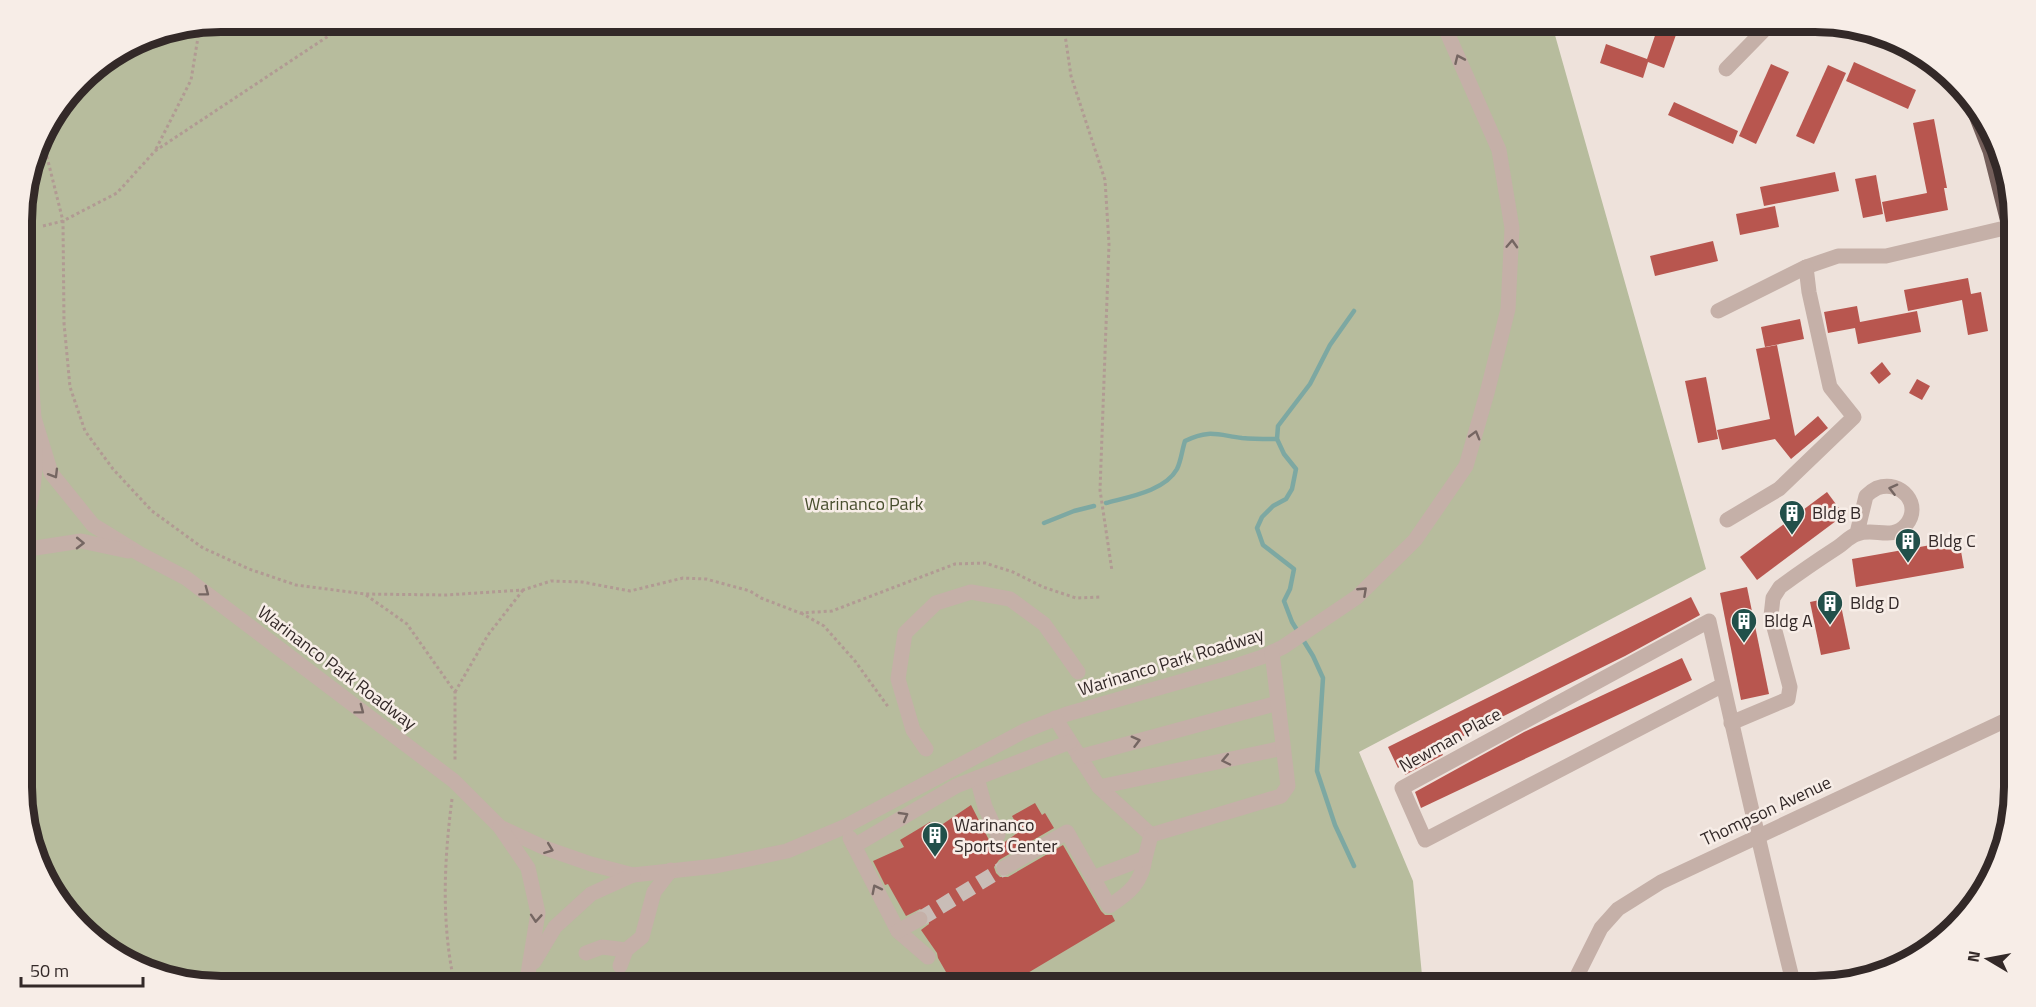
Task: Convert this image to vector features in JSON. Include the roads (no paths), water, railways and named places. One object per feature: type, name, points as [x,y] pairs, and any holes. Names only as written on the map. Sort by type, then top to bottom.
[{"type":"main road","points":[[1994,160],[2003,201]]},
{"type":"street","name":"Warinanco Park Roadway","points":[[500,827],[554,851],[591,864],[633,874],[716,866],[787,851],[844,827],[951,768],[1055,718],[1232,668],[1277,650],[1357,597],[1415,540],[1466,466],[1508,309],[1512,228],[1499,150],[1447,32]]},
{"type":"street","points":[[1726,69],[1762,32]]},
{"type":"street","points":[[1718,311],[1806,267],[1838,256],[1886,256],[2005,236]]},
{"type":"street","points":[[1727,520],[1779,489],[1854,417],[1830,387],[1809,292],[1806,267]]},
{"type":"street","name":"Warinanco Park Roadway","points":[[32,390],[35,479],[32,495]]},
{"type":"street","name":"Warinanco Park Roadway","points":[[34,418],[51,473],[93,525],[140,554],[186,578],[454,781],[500,827],[528,868],[538,913],[528,976]]},
{"type":"street","points":[[1731,723],[1788,699],[1790,687],[1772,616],[1773,598],[1780,587],[1857,533]]},
{"type":"street","name":"Warinanco Park Roadway","points":[[32,548],[81,541],[140,554]]},
{"type":"street","points":[[926,749],[912,730],[898,679],[905,633],[936,603],[971,592],[1011,599],[1044,624],[1078,672]]},
{"type":"street","name":"Newman Place","points":[[1723,686],[1425,840],[1402,788],[1709,621],[1757,837],[1791,975]]},
{"type":"street","points":[[1151,835],[1281,796],[1288,786],[1278,703],[1277,650]]},
{"type":"street","points":[[1079,757],[1278,703]]},
{"type":"street","points":[[1055,718],[1099,787],[1151,835]]},
{"type":"street","name":"Thompson Avenue","points":[[1577,975],[1601,928],[1618,909],[1661,882],[2005,721]]},
{"type":"street","points":[[854,846],[956,786],[1070,742]]},
{"type":"street","points":[[1099,787],[1283,748]]},
{"type":"street","points":[[977,778],[985,807],[998,835]]},
{"type":"street","points":[[844,827],[898,932],[928,957]]},
{"type":"street","points":[[1004,868],[1067,832],[1095,877],[1109,906],[1122,898],[1143,873],[1151,835]]},
{"type":"street","points":[[1095,877],[1145,858]]},
{"type":"street","points":[[620,966],[626,950],[642,937],[654,892],[671,870]]},
{"type":"street","name":"Warinanco Park Roadway","points":[[529,970],[555,927],[591,894],[633,874]]},
{"type":"street","points":[[898,932],[920,919]]},
{"type":"street","points":[[586,953],[602,946],[626,950]]},
{"type":"waterway","points":[[1354,311],[1330,345],[1310,384],[1278,426],[1277,439],[1284,454],[1296,469],[1292,489],[1286,499],[1273,506],[1262,517],[1257,528],[1263,545],[1294,569],[1290,589],[1284,601],[1292,622],[1313,656],[1323,678],[1317,771],[1335,825],[1354,866]]},
{"type":"waterway","points":[[1106,503],[1145,492],[1164,483],[1177,469],[1185,441],[1193,437],[1214,434],[1277,439]]},
{"type":"waterway","points":[[1044,523],[1094,506]]},
{"type":"tunnel","points":[[920,919],[1004,868]]},
{"type":"place","name":"Bldg B","points":[[1792,536]]},
{"type":"place","name":"Bldg C","points":[[1908,564]]},
{"type":"place","name":"Bldg D","points":[[1830,626]]},
{"type":"place","name":"Bldg A","points":[[1744,644]]},
{"type":"place","name":"Warinanco Sports Center","points":[[935,858]]},
{"type":"park label","name":"Warinanco Park","points":[[864,504]]}]
